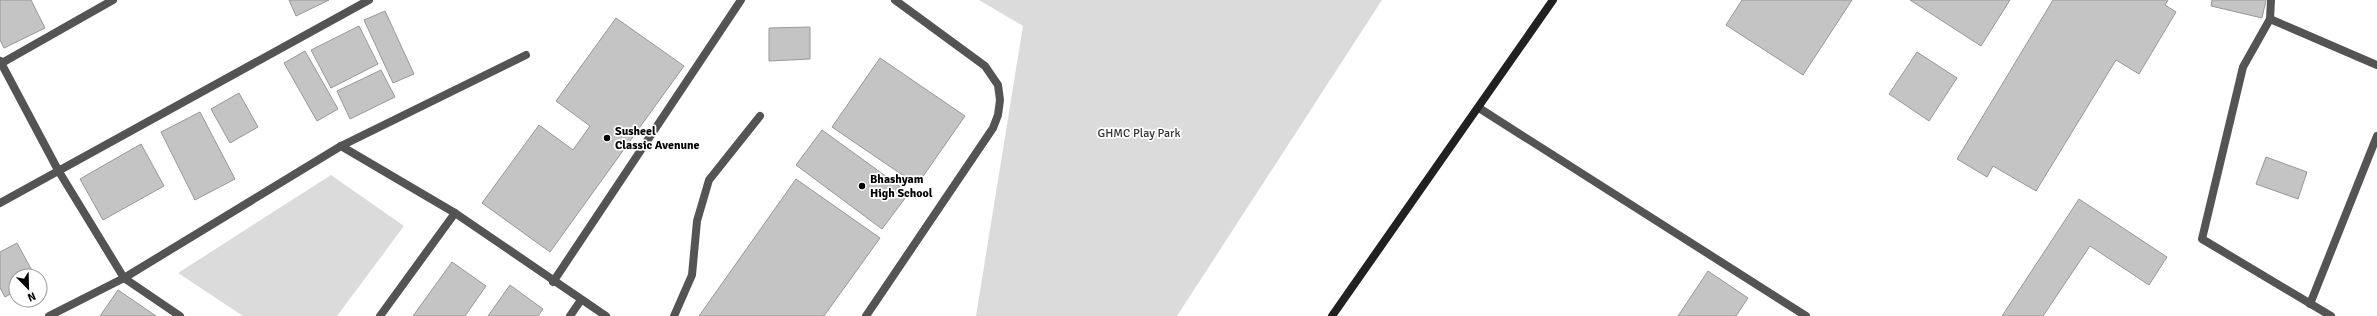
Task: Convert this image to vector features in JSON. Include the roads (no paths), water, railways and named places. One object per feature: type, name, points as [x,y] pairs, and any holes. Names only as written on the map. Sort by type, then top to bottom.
[{"type":"street","points":[[113,0],[0,63],[58,170],[124,278],[180,316]]},
{"type":"street","points":[[0,203],[369,0]]},
{"type":"street","points":[[553,282],[741,0]]},
{"type":"street","points":[[866,316],[993,128],[998,115],[1000,100],[998,85],[985,66],[895,0]]},
{"type":"street","points":[[1332,316],[1479,108],[1553,0]]},
{"type":"street","points":[[2271,0],[2270,19],[2243,67],[2202,239],[2331,316]]},
{"type":"street","points":[[2270,19],[2377,64]]},
{"type":"street","points":[[49,316],[124,278],[342,146],[526,55]]},
{"type":"street","points":[[1479,108],[1806,316]]},
{"type":"street","points":[[674,316],[692,275],[697,221],[709,180],[760,116]]},
{"type":"street","points":[[2310,304],[2377,136]]},
{"type":"street","points":[[342,146],[454,213],[553,282],[606,316]]},
{"type":"street","points":[[380,316],[454,213]]},
{"type":"street","points":[[570,316],[581,300]]},
{"type":"place","name":"Susheel Classic Avenune","points":[[607,138]]},
{"type":"place","name":"Bhashyam High School","points":[[862,186]]},
{"type":"park label","name":"GHMC Play Park","points":[[1139,133]]}]
